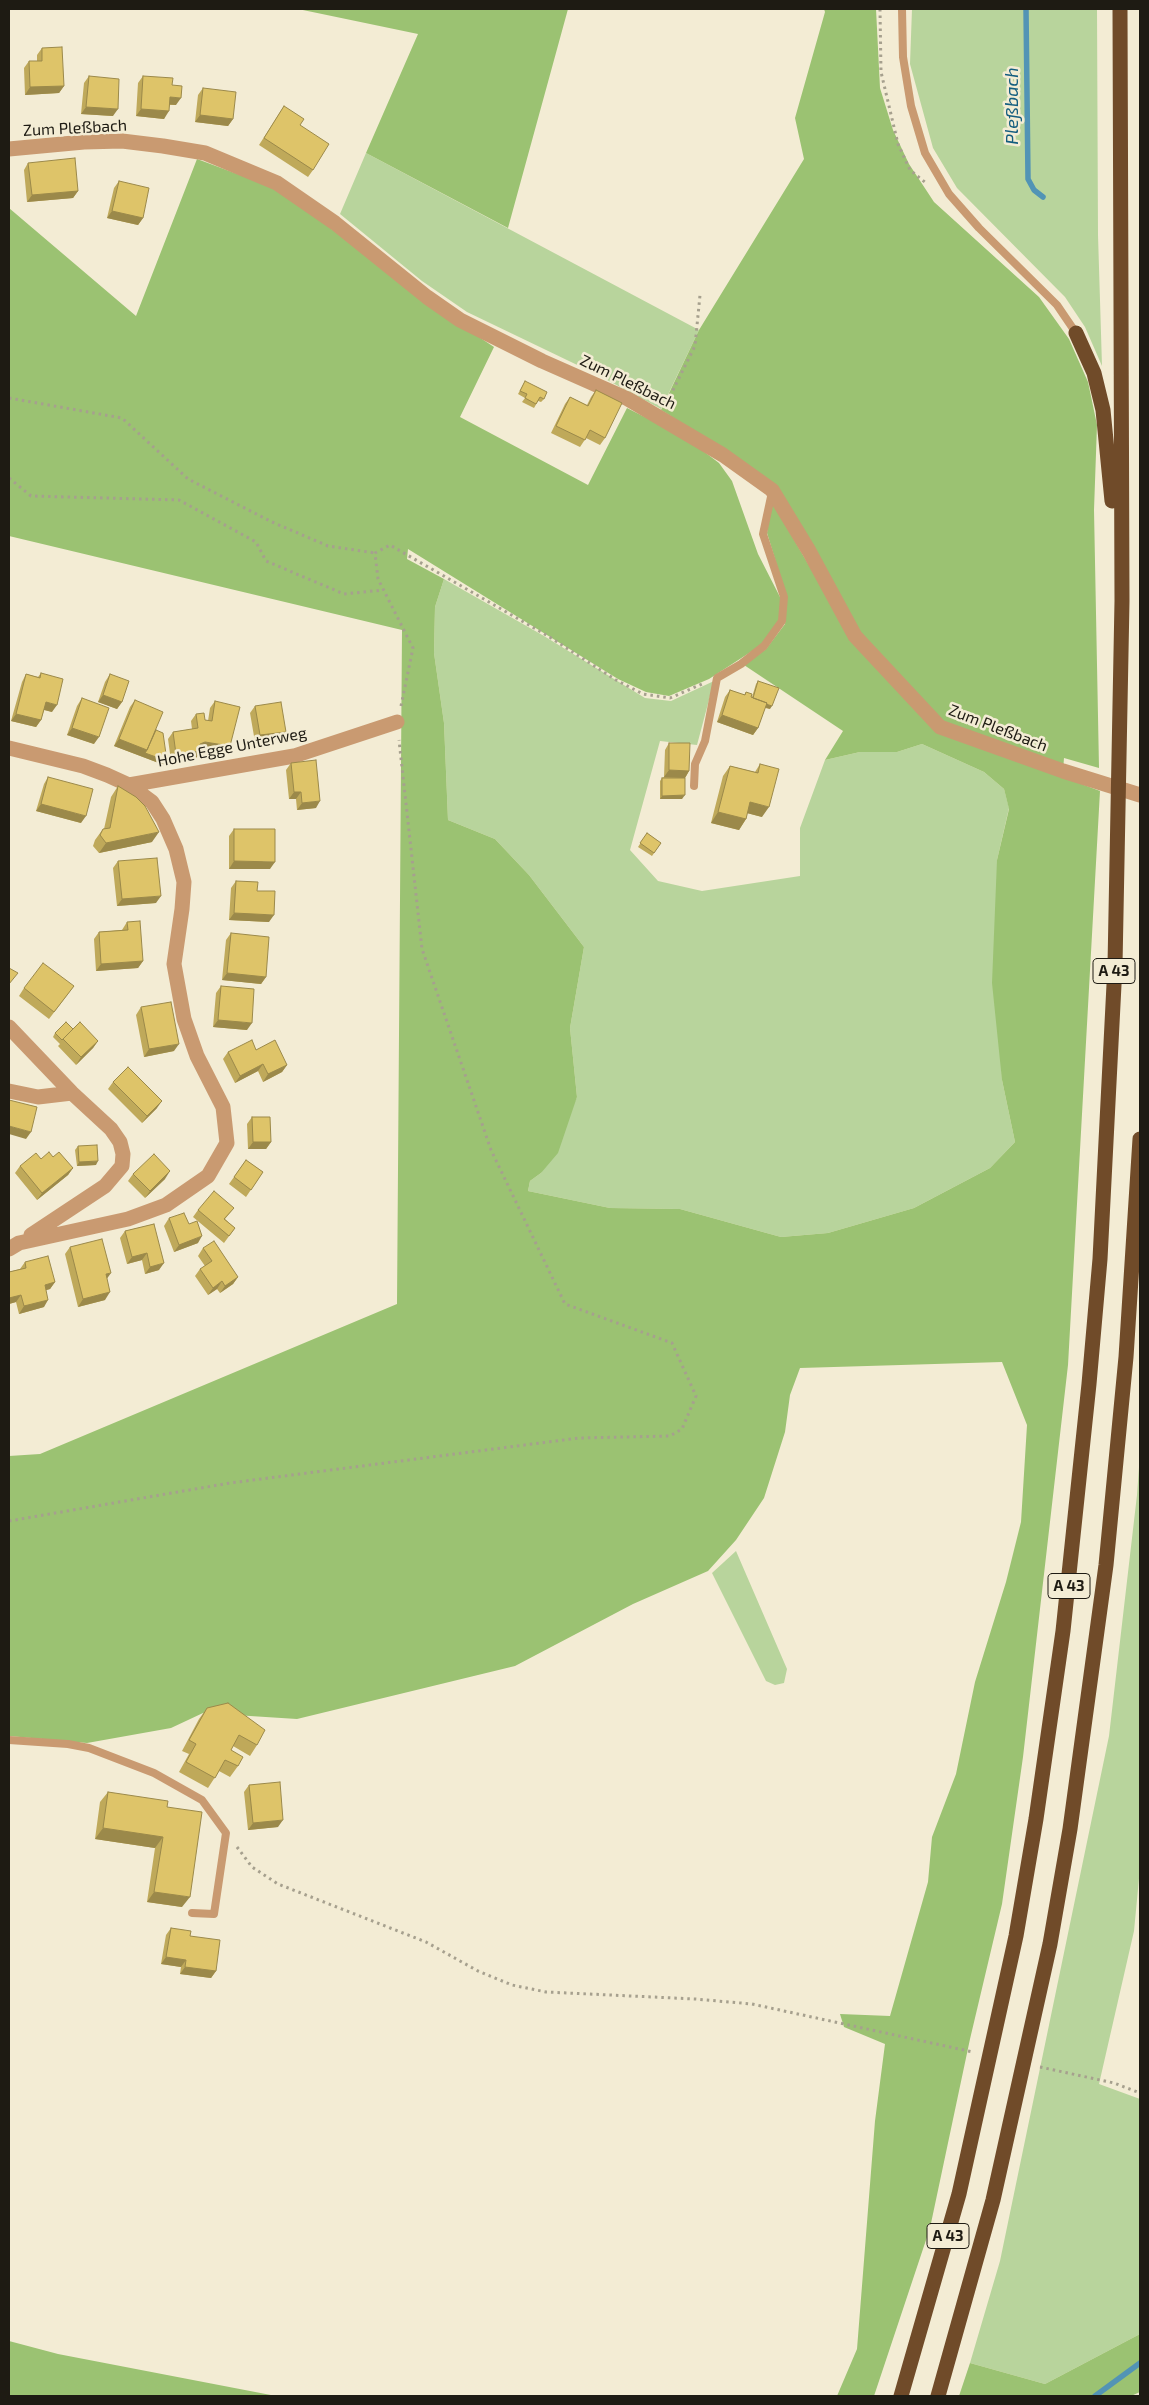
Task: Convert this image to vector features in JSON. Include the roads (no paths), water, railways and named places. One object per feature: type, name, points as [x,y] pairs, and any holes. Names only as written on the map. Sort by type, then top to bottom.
[{"type":"highway","name":"A 43","points":[[901,2396],[959,2194],[1016,1936],[1036,1819],[1064,1631],[1090,1375],[1106,1160],[1114,974],[1122,601],[1120,9]]},
{"type":"highway","points":[[1076,334],[1094,373],[1103,410],[1122,601]]},
{"type":"highway","name":"A 43","points":[[938,2396],[993,2200],[1050,1944],[1070,1829],[1106,1565],[1126,1357],[1140,1139]]},
{"type":"street","name":"Zum Pleßbach","points":[[9,149],[84,142],[122,141],[205,153],[242,167],[276,183],[308,203],[427,297],[460,320],[534,357],[628,399],[723,455],[772,490],[809,551],[855,636],[940,727],[1062,771],[1140,795]]},
{"type":"street","name":"Hohe Egge Unterweg","points":[[130,785],[294,756],[397,722]]},
{"type":"street","points":[[9,748],[83,766],[130,785],[152,802],[163,819],[176,849],[184,882],[174,964],[184,1019],[194,1047],[223,1108],[227,1143],[208,1176],[166,1205],[128,1218],[14,1246]]},
{"type":"street","points":[[9,1027],[72,1093],[110,1129],[120,1142],[122,1166],[105,1186],[14,1246]]},
{"type":"street","points":[[9,1091],[38,1097],[72,1093]]},
{"type":"lane","points":[[902,9],[903,57],[911,106],[925,153],[949,194],[979,228],[1057,305],[1076,334]]},
{"type":"lane","points":[[694,786],[695,764],[705,741],[717,678],[741,664],[764,646],[782,621],[784,597],[763,534],[772,490]]},
{"type":"lane","points":[[9,1740],[68,1744],[90,1748],[154,1773],[202,1800],[226,1833],[214,1914],[192,1913]]},
{"type":"waterway","name":"Pleßbach","points":[[1026,9],[1028,179],[1034,190],[1043,197]]},
{"type":"waterway","name":"Pleßbach","points":[[1095,2396],[1140,2363]]}]
